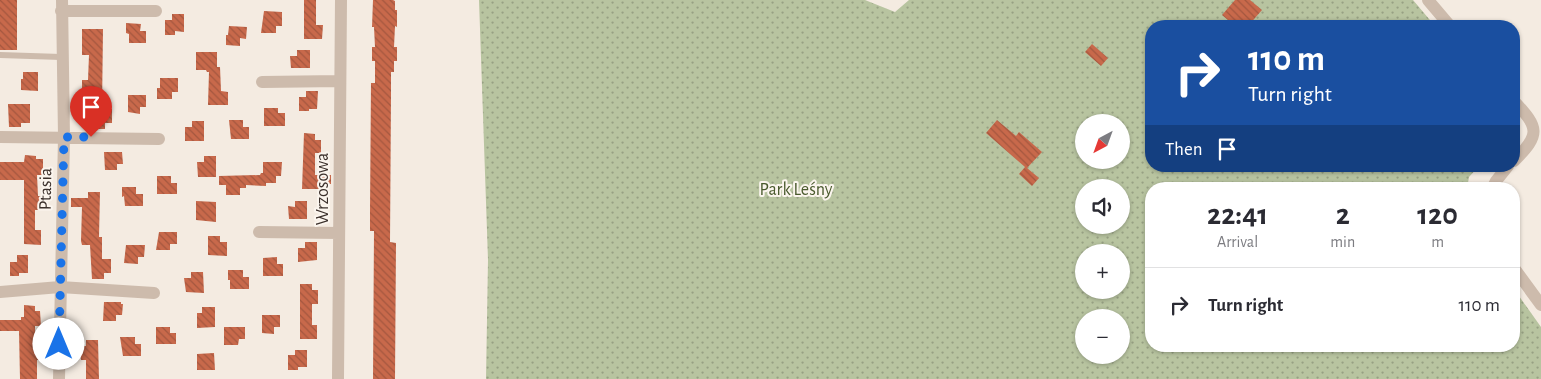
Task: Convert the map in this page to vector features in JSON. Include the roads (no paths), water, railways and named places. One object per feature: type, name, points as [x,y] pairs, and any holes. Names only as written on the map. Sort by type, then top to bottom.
[{"type":"street","name":"Wrzosowa","points":[[338,379],[341,0]]},
{"type":"street","points":[[1428,0],[1445,20]]},
{"type":"street","points":[[61,5],[156,11]]},
{"type":"street","name":"Ptasia","points":[[59,379],[64,137],[61,5]]},
{"type":"street","points":[[262,82],[340,81]]},
{"type":"street","points":[[1520,112],[1537,123],[1532,141],[1520,154]]},
{"type":"street","points":[[0,137],[159,139]]},
{"type":"street","points":[[1496,182],[1503,172]]},
{"type":"street","points":[[259,232],[339,233]]},
{"type":"street","points":[[1520,276],[1541,305]]},
{"type":"street","points":[[0,292],[60,287],[154,293]]},
{"type":"lane","points":[[0,55],[61,57]]},
{"type":"park label","name":"Park Leśny","points":[[796,189]]}]
